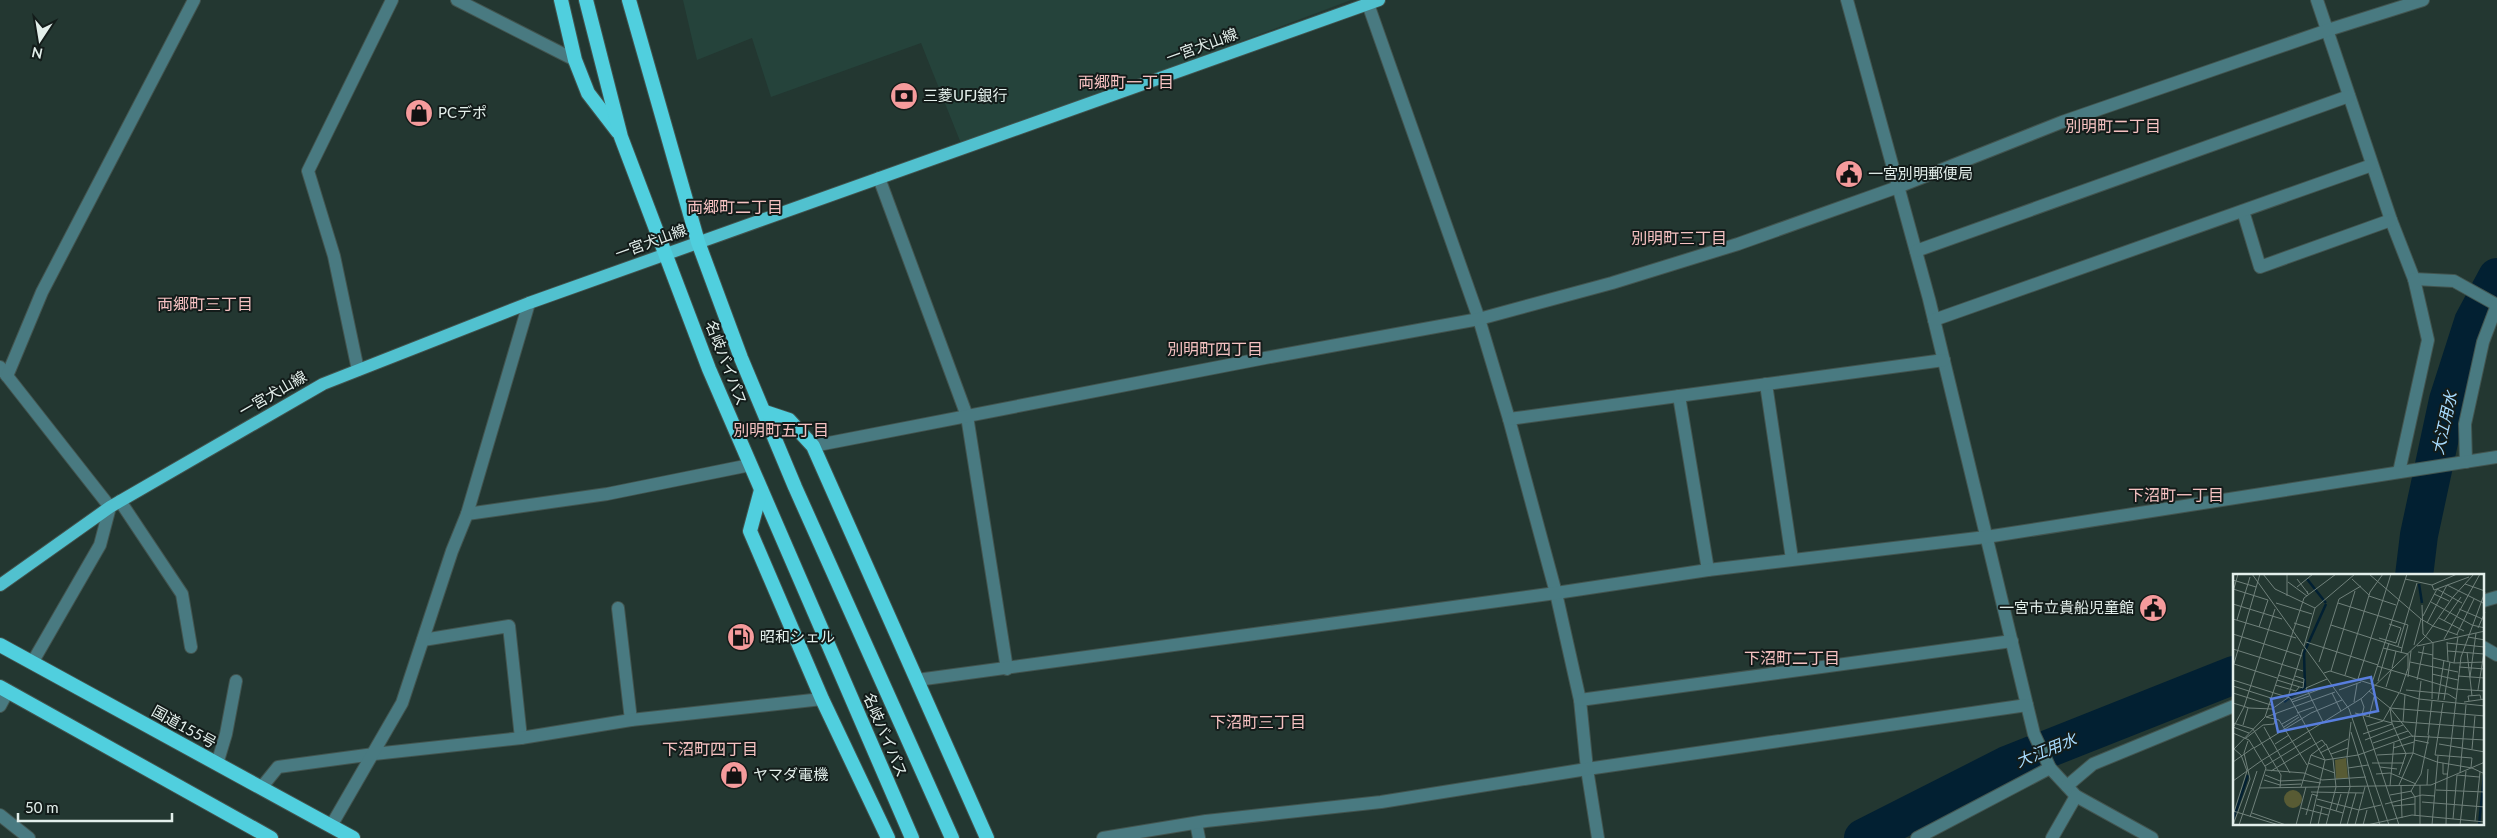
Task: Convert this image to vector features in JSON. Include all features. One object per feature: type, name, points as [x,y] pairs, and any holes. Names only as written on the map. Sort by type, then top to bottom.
[{"type":"highway","points":[[561,0],[576,60],[588,93],[621,136]]},
{"type":"highway","name":"名岐バイパス","points":[[586,0],[621,136],[664,254],[750,465],[912,838]]},
{"type":"highway","name":"名岐バイパス","points":[[629,0],[698,242],[742,358],[795,487],[952,838]]},
{"type":"highway","points":[[765,412],[789,420],[813,446],[987,838]]},
{"type":"highway","points":[[761,490],[750,531],[822,699],[888,838]]},
{"type":"highway","name":"国道155号","points":[[0,645],[353,838]]},
{"type":"highway","points":[[4,689],[271,838]]},
{"type":"main road","name":"一宮犬山線","points":[[0,585],[115,504],[324,384],[529,303],[1374,2]]},
{"type":"street","points":[[191,647],[182,594],[115,504],[4,372],[42,292],[194,0]]},
{"type":"street","points":[[358,370],[334,256],[308,171],[392,0]]},
{"type":"street","points":[[457,0],[576,60]]},
{"type":"street","points":[[1847,0],[1934,320],[2037,740],[2049,765],[2076,796],[2152,838]]},
{"type":"street","points":[[2317,0],[2391,220],[2414,279],[2428,340],[2399,472]]},
{"type":"street","points":[[813,446],[1265,358],[1479,319],[1612,283],[1729,247],[1898,187],[2062,122],[2328,30],[2423,0]]},
{"type":"street","points":[[1374,2],[1479,319],[1509,419],[1556,593],[1580,700],[1587,769],[1598,838]]},
{"type":"street","points":[[1916,251],[2349,96]]},
{"type":"street","points":[[1934,320],[2372,165]]},
{"type":"street","points":[[880,178],[967,416],[1007,669]]},
{"type":"street","points":[[2243,211],[2260,267],[2391,220]]},
{"type":"street","points":[[2414,279],[2454,281],[2496,305],[2483,342],[2465,424],[2463,462]]},
{"type":"street","points":[[331,826],[374,754],[402,702],[452,551],[467,514],[529,303]]},
{"type":"street","points":[[1509,419],[1944,360]]},
{"type":"street","points":[[1766,384],[1792,559]]},
{"type":"street","points":[[1679,396],[1708,570]]},
{"type":"street","points":[[917,680],[1556,593],[1708,570],[1986,537],[2497,457]]},
{"type":"street","points":[[467,514],[606,494],[750,465]]},
{"type":"street","points":[[32,663],[100,545],[115,504]]},
{"type":"street","points":[[2484,602],[2497,597]]},
{"type":"street","points":[[618,608],[631,720]]},
{"type":"street","points":[[423,640],[509,626],[520,738]]},
{"type":"street","points":[[1580,700],[2012,641]]},
{"type":"street","points":[[2484,647],[2497,654]]},
{"type":"street","points":[[218,764],[236,681]]},
{"type":"street","points":[[0,706],[4,689]]},
{"type":"street","points":[[261,788],[278,767],[520,738],[631,720],[822,699]]},
{"type":"street","points":[[1103,838],[1140,835],[1196,822],[1381,802],[1587,769],[2027,705]]},
{"type":"street","points":[[2067,786],[2093,764],[2233,706]]},
{"type":"street","points":[[1917,838],[2049,765]]},
{"type":"street","points":[[2052,838],[2076,796]]},
{"type":"street","points":[[0,815],[29,838]]},
{"type":"street","points":[[1196,822],[1199,838]]},
{"type":"shaded area","points":[[683,0],[1351,0],[962,146],[921,43],[771,97],[752,38],[697,60]]},
{"type":"waterway","name":"大江用水","points":[[2414,574],[2419,535],[2448,400],[2473,322],[2497,277]]},
{"type":"waterway","name":"大江用水","points":[[1863,838],[2007,765],[2233,675]]},
{"type":"place","name":"三菱UFJ銀行","points":[[904,96]]},
{"type":"place","name":"PCデポ","points":[[419,113]]},
{"type":"place","name":"一宮別明郵便局","points":[[1849,174]]},
{"type":"place","name":"一宮市立貴船児童館","points":[[2153,608]]},
{"type":"place","name":"昭和シェル","points":[[741,637]]},
{"type":"place","name":"ヤマダ電機","points":[[734,775]]},
{"type":"district","name":"両郷町一丁目","points":[[1126,82]]},
{"type":"district","name":"別明町二丁目","points":[[2113,126]]},
{"type":"district","name":"両郷町二丁目","points":[[735,207]]},
{"type":"district","name":"別明町三丁目","points":[[1679,238]]},
{"type":"district","name":"両郷町三丁目","points":[[205,304]]},
{"type":"district","name":"別明町四丁目","points":[[1215,349]]},
{"type":"district","name":"別明町五丁目","points":[[781,430]]},
{"type":"district","name":"下沼町一丁目","points":[[2176,495]]},
{"type":"district","name":"下沼町二丁目","points":[[1792,658]]},
{"type":"district","name":"下沼町三丁目","points":[[1258,722]]},
{"type":"district","name":"下沼町四丁目","points":[[710,749]]}]
